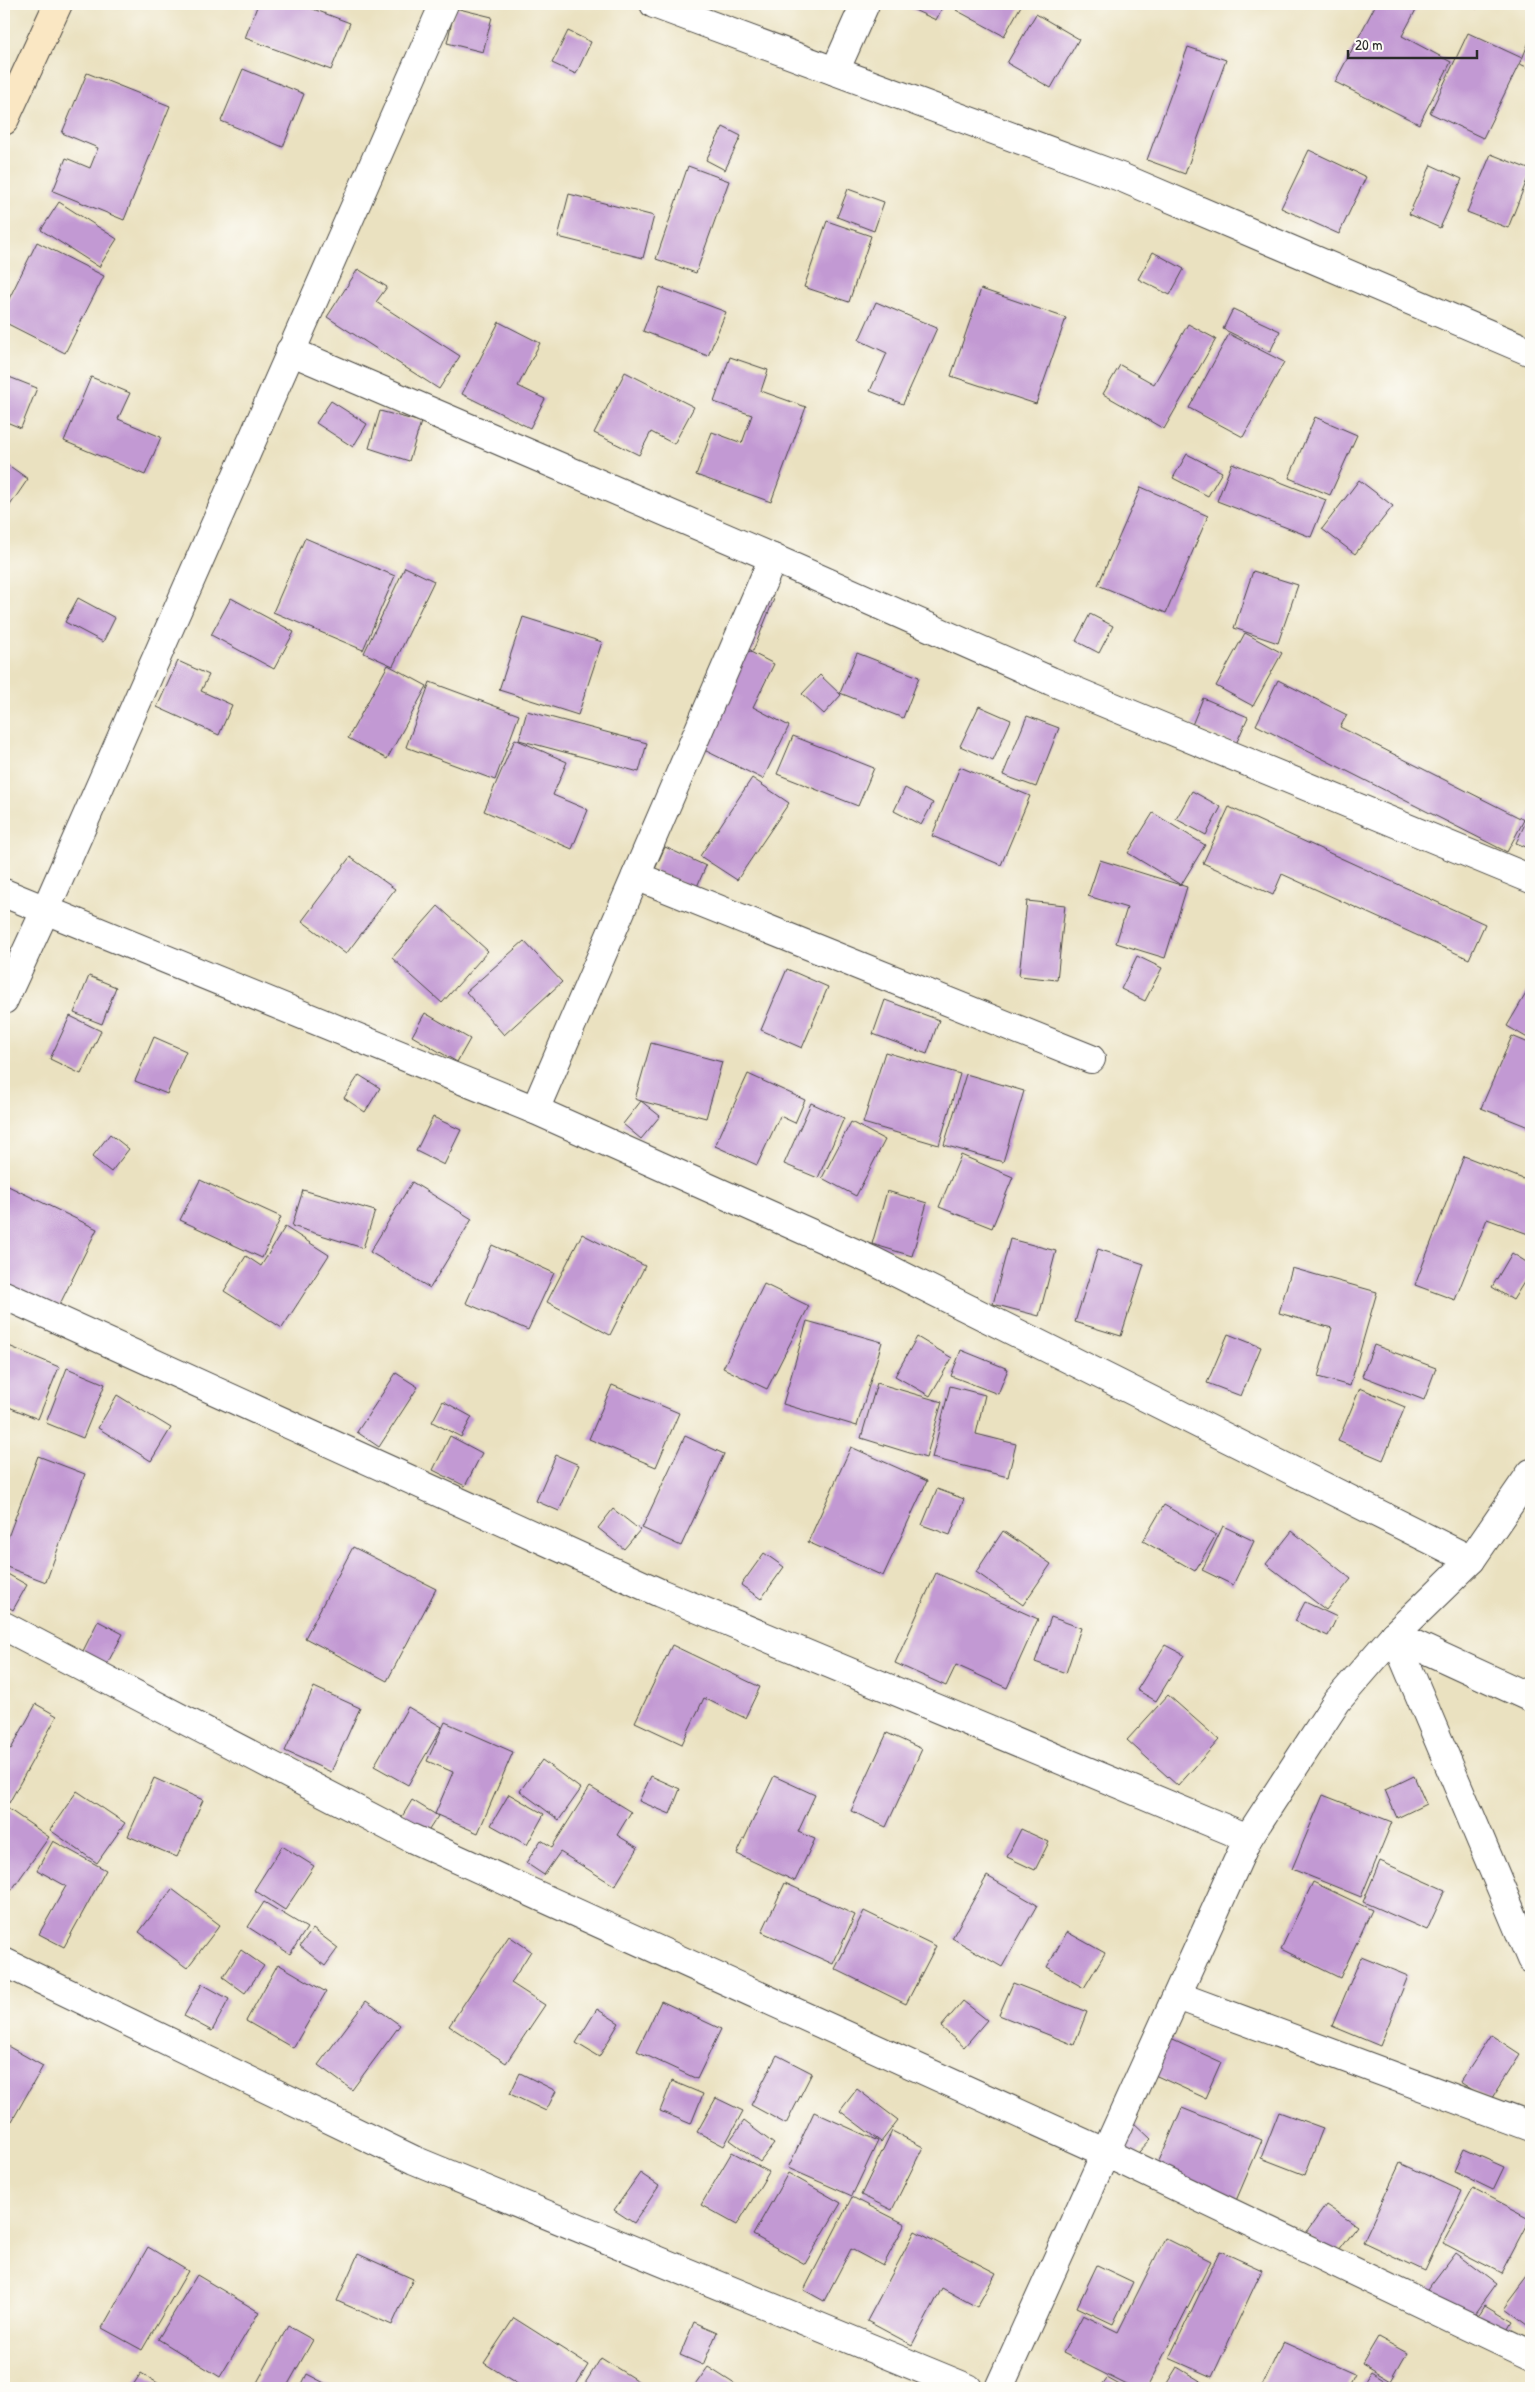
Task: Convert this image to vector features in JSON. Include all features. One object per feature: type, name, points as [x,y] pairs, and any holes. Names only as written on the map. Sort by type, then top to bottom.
[{"type":"street","points":[[4,122],[58,4]]},
{"type":"street","points":[[4,1000],[45,911],[444,4]]},
{"type":"street","points":[[654,4],[1123,178],[1531,352]]},
{"type":"street","points":[[835,71],[865,4]]},
{"type":"street","points":[[290,351],[773,558],[1051,681],[1531,879]]},
{"type":"street","points":[[536,1110],[773,558]]},
{"type":"street","points":[[636,876],[1091,1059]]},
{"type":"street","points":[[4,893],[536,1110],[872,1261],[1471,1560]]},
{"type":"street","points":[[4,1295],[660,1593],[1248,1838]]},
{"type":"street","points":[[999,2388],[1248,1838],[1337,1701],[1394,1635],[1471,1560],[1531,1473]]},
{"type":"street","points":[[4,1626],[409,1837],[1106,2153],[1531,2356]]},
{"type":"street","points":[[1394,1635],[1531,1698]]},
{"type":"street","points":[[1394,1635],[1531,1959]]},
{"type":"street","points":[[4,1962],[414,2160],[968,2388]]},
{"type":"street","points":[[1178,1996],[1531,2126]]},
{"type":"building","points":[[258,4],[300,4],[350,23],[331,70],[245,38]]},
{"type":"building","points":[[901,4],[944,4],[936,20]]},
{"type":"building","points":[[960,4],[1022,4],[1004,36],[956,10]]},
{"type":"building","points":[[1376,4],[1419,4],[1402,36],[1451,62],[1419,124],[1335,82]]},
{"type":"building","points":[[1466,4],[1480,4],[1477,9]]},
{"type":"building","points":[[455,8],[492,17],[483,52],[447,43]]},
{"type":"building","points":[[1036,14],[1079,39],[1051,88],[1007,63]]},
{"type":"building","points":[[568,31],[591,42],[576,74],[552,63]]},
{"type":"building","points":[[1468,33],[1522,58],[1483,138],[1430,113]]},
{"type":"building","points":[[1531,37],[1531,69],[1520,64]]},
{"type":"building","points":[[1188,47],[1226,60],[1185,174],[1147,160]]},
{"type":"building","points":[[243,69],[304,94],[283,147],[221,121]]},
{"type":"building","points":[[87,73],[170,106],[124,220],[53,191],[66,158],[90,168],[98,148],[62,133]]},
{"type":"building","points":[[723,127],[741,136],[725,170],[706,160]]},
{"type":"building","points":[[1309,150],[1366,177],[1339,234],[1281,208]]},
{"type":"building","points":[[1491,154],[1531,170],[1508,228],[1467,212]]},
{"type":"building","points":[[1431,165],[1462,179],[1440,228],[1409,214]]},
{"type":"building","points":[[688,166],[729,181],[696,273],[656,259]]},
{"type":"building","points":[[848,189],[884,202],[874,231],[837,217]]},
{"type":"building","points":[[569,194],[654,216],[643,258],[558,237]]},
{"type":"building","points":[[59,202],[117,239],[99,267],[41,230]]},
{"type":"building","points":[[827,221],[871,236],[849,302],[804,287]]},
{"type":"building","points":[[37,242],[104,276],[65,353],[4,322],[4,309]]},
{"type":"building","points":[[1153,252],[1184,269],[1170,295],[1138,279]]},
{"type":"building","points":[[358,269],[387,287],[376,302],[460,356],[439,389],[327,317]]},
{"type":"building","points":[[660,287],[726,312],[708,356],[643,331]]},
{"type":"building","points":[[981,289],[1066,318],[1036,404],[951,376]]},
{"type":"building","points":[[876,302],[937,328],[903,404],[870,391],[887,353],[859,340]]},
{"type":"building","points":[[1233,309],[1280,331],[1270,352],[1223,329]]},
{"type":"building","points":[[499,322],[540,343],[518,386],[545,399],[530,428],[462,394]]},
{"type":"building","points":[[1188,324],[1216,339],[1164,429],[1103,394],[1120,365],[1154,384]]},
{"type":"building","points":[[1229,334],[1284,362],[1243,437],[1189,408]]},
{"type":"building","points":[[730,357],[768,370],[761,391],[806,407],[771,502],[696,475],[712,432],[742,443],[752,415],[714,402]]},
{"type":"building","points":[[625,372],[694,407],[674,444],[651,432],[639,455],[594,433]]},
{"type":"building","points":[[4,375],[37,388],[21,428],[4,421]]},
{"type":"building","points":[[91,377],[130,393],[118,419],[161,437],[145,475],[64,441]]},
{"type":"building","points":[[331,401],[367,424],[353,447],[316,423]]},
{"type":"building","points":[[380,411],[421,422],[409,461],[369,448]]},
{"type":"building","points":[[1315,417],[1357,435],[1330,495],[1289,478]]},
{"type":"building","points":[[1187,454],[1222,472],[1208,496],[1173,478]]},
{"type":"building","points":[[4,462],[28,479],[4,514]]},
{"type":"building","points":[[1232,463],[1326,500],[1311,537],[1217,501]]},
{"type":"building","points":[[1359,480],[1393,506],[1355,554],[1322,529]]},
{"type":"building","points":[[1141,487],[1208,516],[1166,613],[1098,585]]},
{"type":"building","points":[[305,538],[395,576],[363,650],[273,612]]},
{"type":"building","points":[[405,567],[434,581],[393,666],[364,653]]},
{"type":"building","points":[[1253,571],[1298,585],[1278,643],[1234,628]]},
{"type":"building","points":[[749,589],[774,599],[753,651],[728,641]]},
{"type":"building","points":[[78,598],[115,618],[103,642],[65,622]]},
{"type":"building","points":[[231,598],[294,632],[274,669],[211,635]]},
{"type":"building","points":[[1090,614],[1113,626],[1099,653],[1076,641]]},
{"type":"building","points":[[523,617],[602,642],[578,715],[499,690]]},
{"type":"building","points":[[1245,633],[1282,653],[1253,706],[1216,686]]},
{"type":"building","points":[[739,646],[774,664],[753,707],[789,726],[763,779],[690,743]]},
{"type":"building","points":[[857,653],[919,677],[903,718],[840,693]]},
{"type":"building","points":[[178,661],[209,675],[201,691],[232,705],[219,735],[157,707]]},
{"type":"building","points":[[388,665],[427,686],[387,759],[348,738]]},
{"type":"building","points":[[820,675],[841,695],[824,714],[802,694]]},
{"type":"building","points":[[1278,680],[1347,715],[1340,727],[1524,820],[1507,852],[1256,725]]},
{"type":"building","points":[[430,682],[519,715],[495,780],[406,747]]},
{"type":"building","points":[[1203,698],[1248,717],[1236,744],[1192,725]]},
{"type":"building","points":[[979,706],[1011,720],[993,761],[960,746]]},
{"type":"building","points":[[527,711],[647,743],[639,772],[519,740]]},
{"type":"building","points":[[1027,716],[1059,728],[1036,787],[1003,775]]},
{"type":"building","points":[[793,736],[874,768],[858,806],[777,774]]},
{"type":"building","points":[[515,739],[567,762],[553,795],[588,810],[572,849],[484,811]]},
{"type":"building","points":[[960,767],[1030,796],[1001,865],[932,836]]},
{"type":"building","points":[[752,778],[789,803],[737,880],[700,856]]},
{"type":"building","points":[[905,788],[933,803],[921,825],[894,811]]},
{"type":"building","points":[[1192,791],[1221,807],[1206,835],[1176,819]]},
{"type":"building","points":[[1229,807],[1485,924],[1469,959],[1282,874],[1273,895],[1203,863]]},
{"type":"building","points":[[1531,811],[1531,849],[1516,843]]},
{"type":"building","points":[[1153,813],[1205,845],[1181,885],[1128,853]]},
{"type":"building","points":[[665,847],[706,866],[696,889],[654,871]]},
{"type":"building","points":[[350,857],[395,889],[346,954],[302,921]]},
{"type":"building","points":[[1100,860],[1187,887],[1165,958],[1116,943],[1127,908],[1088,896]]},
{"type":"building","points":[[1027,901],[1065,905],[1057,980],[1019,976]]},
{"type":"building","points":[[438,906],[488,951],[442,1003],[392,958]]},
{"type":"building","points":[[524,941],[562,982],[504,1035],[466,992]]},
{"type":"building","points":[[1137,956],[1162,968],[1145,1001],[1121,989]]},
{"type":"building","points":[[787,969],[828,987],[802,1048],[761,1030]]},
{"type":"building","points":[[89,976],[116,987],[102,1024],[74,1013]]},
{"type":"building","points":[[1531,985],[1531,1040],[1507,1026]]},
{"type":"building","points":[[885,1000],[939,1020],[927,1054],[873,1034]]},
{"type":"building","points":[[425,1013],[470,1039],[457,1062],[412,1036]]},
{"type":"building","points":[[70,1016],[101,1031],[81,1074],[50,1059]]},
{"type":"building","points":[[1512,1036],[1531,1044],[1531,1128],[1481,1108]]},
{"type":"building","points":[[154,1037],[186,1051],[167,1094],[135,1081]]},
{"type":"building","points":[[651,1043],[722,1062],[706,1118],[635,1099]]},
{"type":"building","points":[[885,1052],[960,1074],[939,1145],[863,1123]]},
{"type":"building","points":[[748,1074],[805,1100],[795,1123],[780,1116],[757,1165],[715,1146]]},
{"type":"building","points":[[966,1074],[1024,1091],[1003,1162],[944,1145]]},
{"type":"building","points":[[359,1075],[380,1088],[365,1112],[344,1098]]},
{"type":"building","points":[[641,1101],[660,1116],[641,1139],[623,1124]]},
{"type":"building","points":[[811,1103],[844,1118],[818,1178],[784,1164]]},
{"type":"building","points":[[433,1117],[461,1130],[444,1165],[416,1151]]},
{"type":"building","points":[[851,1122],[885,1140],[856,1196],[822,1178]]},
{"type":"building","points":[[110,1134],[129,1149],[111,1172],[92,1157]]},
{"type":"building","points":[[961,1155],[1013,1177],[992,1228],[939,1207]]},
{"type":"building","points":[[1464,1156],[1531,1182],[1531,1235],[1487,1219],[1455,1300],[1415,1285]]},
{"type":"building","points":[[200,1180],[281,1217],[262,1258],[180,1220]]},
{"type":"building","points":[[412,1182],[472,1219],[430,1288],[370,1252]]},
{"type":"building","points":[[4,1184],[97,1229],[57,1310],[4,1284]]},
{"type":"building","points":[[303,1190],[375,1211],[363,1248],[292,1226]]},
{"type":"building","points":[[887,1191],[927,1203],[912,1256],[872,1244]]},
{"type":"building","points":[[285,1227],[329,1255],[282,1328],[224,1291],[246,1256],[261,1266]]},
{"type":"building","points":[[582,1234],[645,1266],[610,1335],[547,1302]]},
{"type":"building","points":[[1010,1239],[1056,1251],[1039,1316],[993,1304]]},
{"type":"building","points":[[492,1245],[554,1273],[528,1330],[466,1303]]},
{"type":"building","points":[[1098,1249],[1144,1264],[1121,1336],[1075,1322]]},
{"type":"building","points":[[1512,1253],[1531,1265],[1531,1271],[1513,1300],[1492,1287]]},
{"type":"building","points":[[1292,1268],[1377,1292],[1350,1386],[1318,1377],[1332,1328],[1279,1313]]},
{"type":"building","points":[[764,1284],[809,1306],[767,1389],[723,1368]]},
{"type":"building","points":[[807,1321],[882,1342],[857,1426],[783,1404]]},
{"type":"building","points":[[1228,1334],[1261,1347],[1241,1396],[1207,1383]]},
{"type":"building","points":[[917,1337],[952,1358],[930,1396],[895,1376]]},
{"type":"building","points":[[4,1344],[59,1367],[38,1419],[4,1405]]},
{"type":"building","points":[[1374,1345],[1436,1368],[1424,1400],[1362,1376]]},
{"type":"building","points":[[961,1350],[1008,1369],[998,1394],[951,1376]]},
{"type":"building","points":[[67,1368],[105,1384],[83,1438],[46,1423]]},
{"type":"building","points":[[396,1373],[418,1387],[379,1447],[357,1432]]},
{"type":"building","points":[[877,1383],[942,1402],[926,1458],[861,1438]]},
{"type":"building","points":[[612,1385],[679,1413],[656,1467],[589,1439]]},
{"type":"building","points":[[950,1386],[985,1395],[976,1434],[1016,1444],[1008,1477],[932,1458]]},
{"type":"building","points":[[1360,1388],[1405,1407],[1383,1460],[1338,1441]]},
{"type":"building","points":[[117,1395],[171,1428],[151,1461],[98,1428]]},
{"type":"building","points":[[443,1401],[472,1417],[461,1437],[432,1422]]},
{"type":"building","points":[[450,1436],[482,1453],[465,1486],[433,1470]]},
{"type":"building","points":[[685,1436],[724,1454],[681,1546],[642,1528]]},
{"type":"building","points":[[851,1447],[927,1481],[883,1576],[808,1542]]},
{"type":"building","points":[[556,1455],[579,1465],[559,1511],[536,1501]]},
{"type":"building","points":[[38,1456],[85,1474],[46,1582],[4,1566],[4,1548]]},
{"type":"building","points":[[937,1489],[964,1499],[950,1535],[922,1525]]},
{"type":"building","points":[[1164,1505],[1216,1535],[1195,1571],[1143,1541]]},
{"type":"building","points":[[613,1509],[640,1530],[624,1549],[598,1528]]},
{"type":"building","points":[[1223,1526],[1254,1541],[1233,1585],[1202,1570]]},
{"type":"building","points":[[1003,1531],[1051,1564],[1023,1605],[976,1572]]},
{"type":"building","points":[[1292,1531],[1351,1579],[1326,1610],[1266,1564]]},
{"type":"building","points":[[353,1547],[436,1589],[387,1681],[305,1638]]},
{"type":"building","points":[[764,1553],[784,1567],[761,1599],[741,1585]]},
{"type":"building","points":[[4,1572],[27,1585],[13,1610],[4,1604]]},
{"type":"building","points":[[936,1573],[1038,1619],[1007,1688],[956,1665],[946,1686],[895,1663]]},
{"type":"building","points":[[1305,1602],[1337,1617],[1328,1636],[1295,1621]]},
{"type":"building","points":[[1051,1617],[1081,1628],[1066,1673],[1035,1662]]},
{"type":"building","points":[[98,1621],[123,1634],[106,1666],[82,1653]]},
{"type":"building","points":[[672,1645],[760,1687],[745,1718],[704,1698],[682,1744],[635,1722]]},
{"type":"building","points":[[1165,1645],[1184,1655],[1156,1701],[1137,1690]]},
{"type":"building","points":[[314,1687],[360,1708],[331,1772],[285,1751]]},
{"type":"building","points":[[1168,1695],[1219,1740],[1178,1786],[1127,1740]]},
{"type":"building","points":[[36,1704],[57,1716],[9,1803],[4,1800],[4,1745],[11,1749]]},
{"type":"building","points":[[408,1707],[442,1727],[408,1785],[374,1766]]},
{"type":"building","points":[[445,1722],[513,1752],[478,1833],[435,1814],[453,1772],[427,1761]]},
{"type":"building","points":[[887,1733],[922,1749],[886,1827],[851,1811]]},
{"type":"building","points":[[542,1760],[581,1789],[559,1820],[520,1791]]},
{"type":"building","points":[[651,1776],[680,1789],[670,1814],[639,1801]]},
{"type":"building","points":[[774,1776],[815,1795],[798,1832],[815,1839],[795,1881],[737,1854]]},
{"type":"building","points":[[1414,1776],[1426,1804],[1397,1818],[1385,1790]]},
{"type":"building","points":[[154,1778],[203,1800],[177,1857],[128,1836]]},
{"type":"building","points":[[590,1787],[631,1812],[617,1835],[638,1848],[615,1886],[560,1852],[544,1875],[526,1863],[541,1840],[552,1847]]},
{"type":"building","points":[[77,1791],[125,1823],[97,1863],[50,1830]]},
{"type":"building","points":[[509,1794],[544,1814],[527,1845],[491,1825]]},
{"type":"building","points":[[1323,1795],[1392,1822],[1361,1897],[1292,1869]]},
{"type":"building","points":[[412,1800],[438,1816],[425,1836],[400,1820]]},
{"type":"building","points":[[4,1806],[49,1837],[11,1891],[4,1886]]},
{"type":"building","points":[[1021,1829],[1049,1842],[1035,1870],[1007,1857]]},
{"type":"building","points":[[53,1841],[106,1870],[64,1947],[39,1934],[66,1886],[37,1870]]},
{"type":"building","points":[[282,1846],[314,1866],[285,1910],[254,1890]]},
{"type":"building","points":[[1380,1861],[1445,1890],[1427,1930],[1363,1902]]},
{"type":"building","points":[[987,1876],[1037,1905],[1002,1967],[952,1938]]},
{"type":"building","points":[[1313,1882],[1372,1910],[1340,1978],[1281,1949]]},
{"type":"building","points":[[785,1883],[855,1915],[833,1964],[762,1932]]},
{"type":"building","points":[[172,1889],[220,1925],[187,1968],[139,1932]]},
{"type":"building","points":[[264,1902],[307,1928],[290,1954],[248,1927]]},
{"type":"building","points":[[864,1911],[936,1946],[906,2004],[835,1969]]},
{"type":"building","points":[[313,1929],[338,1948],[325,1966],[300,1946]]},
{"type":"building","points":[[1067,1932],[1105,1953],[1084,1988],[1047,1967]]},
{"type":"building","points":[[509,1936],[531,1951],[511,1983],[545,2005],[506,2063],[449,2026]]},
{"type":"building","points":[[241,1950],[264,1966],[245,1993],[223,1977]]},
{"type":"building","points":[[1361,1957],[1408,1976],[1380,2046],[1332,2026]]},
{"type":"building","points":[[278,1964],[326,1992],[293,2048],[246,2021]]},
{"type":"building","points":[[1013,1983],[1087,2012],[1074,2045],[999,2015]]},
{"type":"building","points":[[202,1984],[229,1999],[212,2031],[184,2016]]},
{"type":"building","points":[[366,2001],[400,2025],[352,2090],[318,2065]]},
{"type":"building","points":[[661,2001],[721,2029],[697,2079],[637,2051]]},
{"type":"building","points":[[963,2001],[987,2020],[964,2047],[941,2027]]},
{"type":"building","points":[[597,2009],[619,2023],[599,2057],[576,2043]]},
{"type":"building","points":[[1162,2035],[1221,2062],[1205,2098],[1146,2071]]},
{"type":"building","points":[[1491,2035],[1520,2054],[1490,2101],[1460,2082]]},
{"type":"building","points":[[4,2044],[43,2066],[12,2121],[4,2117]]},
{"type":"building","points":[[777,2055],[812,2073],[786,2124],[751,2105]]},
{"type":"building","points":[[520,2073],[556,2091],[546,2111],[510,2094]]},
{"type":"building","points":[[672,2081],[703,2094],[691,2124],[660,2111]]},
{"type":"building","points":[[857,2089],[898,2120],[881,2142],[840,2111]]},
{"type":"building","points":[[716,2098],[743,2111],[724,2146],[697,2132]]},
{"type":"building","points":[[1182,2108],[1262,2140],[1232,2210],[1152,2177]]},
{"type":"building","points":[[814,2112],[878,2141],[852,2196],[788,2168]]},
{"type":"building","points":[[1279,2112],[1323,2128],[1305,2175],[1261,2158]]},
{"type":"building","points":[[744,2121],[774,2144],[760,2162],[730,2140]]},
{"type":"building","points":[[1132,2121],[1151,2139],[1125,2167],[1106,2149]]},
{"type":"building","points":[[892,2131],[923,2147],[892,2210],[861,2195]]},
{"type":"building","points":[[1464,2149],[1504,2167],[1493,2190],[1454,2171]]},
{"type":"building","points":[[732,2152],[769,2172],[737,2225],[701,2205]]},
{"type":"building","points":[[1400,2163],[1462,2191],[1425,2271],[1363,2242]]},
{"type":"building","points":[[640,2173],[659,2186],[634,2223],[614,2210]]},
{"type":"building","points":[[788,2173],[841,2203],[805,2264],[753,2235]]},
{"type":"building","points":[[1473,2188],[1530,2218],[1501,2273],[1443,2243]]},
{"type":"building","points":[[852,2197],[905,2224],[883,2266],[851,2249],[824,2301],[804,2290]]},
{"type":"building","points":[[1326,2205],[1357,2226],[1336,2254],[1306,2233]]},
{"type":"building","points":[[915,2231],[996,2273],[977,2307],[942,2288],[912,2345],[867,2321]]},
{"type":"building","points":[[1165,2238],[1211,2261],[1147,2388],[1133,2388],[1063,2353],[1083,2315],[1118,2332]]},
{"type":"building","points":[[148,2247],[188,2271],[142,2350],[102,2328]]},
{"type":"building","points":[[1220,2251],[1262,2270],[1212,2377],[1169,2358]]},
{"type":"building","points":[[1455,2253],[1496,2284],[1469,2321],[1427,2290]]},
{"type":"building","points":[[358,2254],[413,2279],[392,2325],[337,2301]]},
{"type":"building","points":[[1097,2265],[1133,2282],[1113,2324],[1077,2307]]},
{"type":"building","points":[[1531,2272],[1531,2328],[1504,2308]]},
{"type":"building","points":[[197,2275],[259,2312],[220,2377],[158,2339]]},
{"type":"building","points":[[1484,2305],[1512,2322],[1501,2341],[1472,2324]]},
{"type":"building","points":[[514,2318],[588,2365],[574,2388],[524,2388],[484,2363]]},
{"type":"building","points":[[694,2322],[717,2332],[703,2365],[680,2355]]},
{"type":"building","points":[[288,2326],[313,2340],[286,2388],[254,2388]]},
{"type":"building","points":[[1378,2337],[1407,2353],[1391,2381],[1362,2364]]},
{"type":"building","points":[[1283,2342],[1354,2374],[1347,2388],[1261,2388]]},
{"type":"building","points":[[601,2358],[649,2388],[582,2388]]},
{"type":"building","points":[[708,2367],[741,2388],[693,2388]]},
{"type":"building","points":[[1177,2367],[1212,2388],[1164,2388]]},
{"type":"building","points":[[1371,2372],[1396,2388],[1360,2388]]},
{"type":"building","points":[[141,2373],[166,2388],[131,2388]]},
{"type":"building","points":[[307,2374],[334,2388],[300,2388]]},
{"type":"building","points":[[1107,2378],[1125,2388],[1100,2388]]}]
